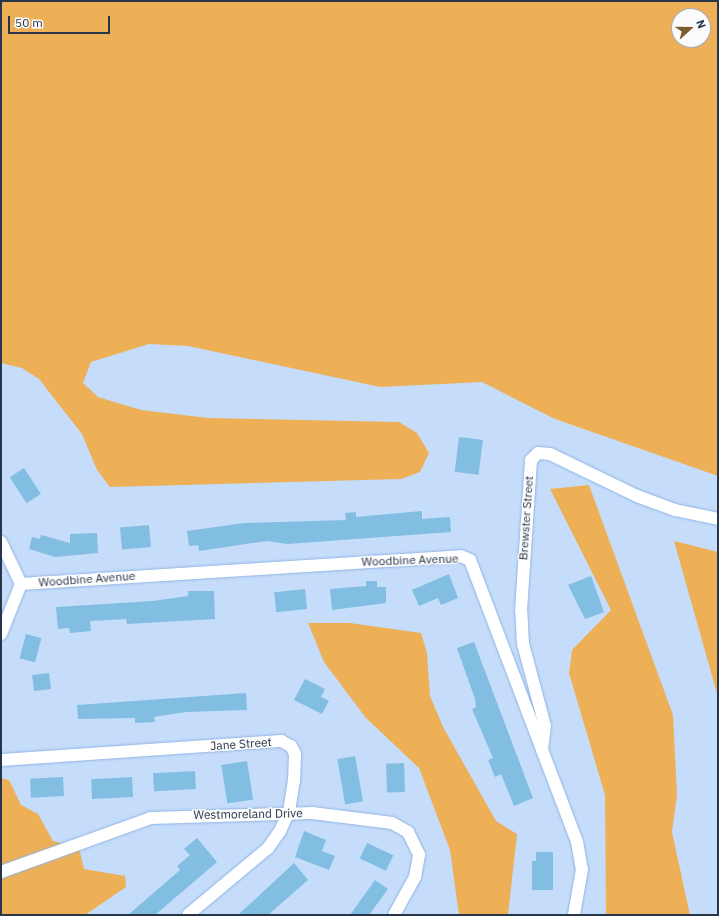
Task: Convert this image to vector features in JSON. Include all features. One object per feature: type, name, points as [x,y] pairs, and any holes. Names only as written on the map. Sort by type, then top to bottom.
[{"type":"street","name":"Brewster Street","points":[[542,751],[545,726],[523,644],[520,611],[531,460],[538,453],[550,454],[637,496],[675,510],[718,519]]},
{"type":"street","name":"Woodbine Avenue","points":[[1,542],[21,584],[461,556],[470,560],[578,842],[582,869],[574,915]]},
{"type":"street","points":[[1,634],[21,584]]},
{"type":"street","name":"Jane Street","points":[[1,760],[280,741],[290,746],[295,754],[289,811],[268,848],[188,915]]},
{"type":"street","name":"Westmoreland Drive","points":[[1,872],[150,818],[289,811],[379,821],[405,828],[414,838],[419,855],[415,877],[394,915]]},
{"type":"shaded area","points":[[1,1],[718,1],[718,476],[555,419],[482,382],[380,387],[188,346],[149,344],[91,362],[83,383],[98,397],[141,410],[208,418],[399,422],[417,433],[429,453],[420,472],[401,479],[110,487],[97,470],[82,434],[39,379],[22,368],[1,363]]},
{"type":"shaded area","points":[[589,485],[673,715],[677,795],[672,832],[690,915],[606,915],[605,795],[569,673],[572,650],[611,610],[550,489]]},
{"type":"shaded area","points":[[674,541],[718,552],[718,697]]},
{"type":"shaded area","points":[[308,623],[350,623],[421,633],[427,653],[430,696],[443,727],[496,821],[517,834],[508,915],[459,915],[450,850],[419,768],[366,718],[324,662]]},
{"type":"shaded area","points":[[1,778],[9,780],[21,805],[38,814],[53,841],[79,848],[84,869],[125,876],[126,887],[85,915],[1,915]]},
{"type":"building","points":[[459,437],[483,440],[479,475],[455,472]]},
{"type":"building","points":[[24,468],[41,494],[27,503],[10,477]]},
{"type":"building","points":[[422,511],[422,519],[450,517],[451,532],[287,544],[267,541],[199,551],[198,545],[189,546],[187,531],[244,523],[346,520],[345,513],[356,512],[356,517]]},
{"type":"building","points":[[149,525],[151,547],[122,549],[120,528]]},
{"type":"building","points":[[97,533],[98,553],[55,557],[29,549],[32,537],[40,539],[41,535],[70,543],[70,534]]},
{"type":"building","points":[[449,574],[458,598],[441,605],[438,598],[419,606],[412,590]]},
{"type":"building","points":[[591,576],[604,612],[585,619],[568,585]]},
{"type":"building","points":[[366,581],[377,581],[377,587],[386,587],[386,603],[332,610],[330,589],[366,586]]},
{"type":"building","points":[[305,589],[307,609],[276,612],[274,592]]},
{"type":"building","points":[[188,591],[214,591],[215,619],[127,624],[126,619],[90,621],[91,631],[70,633],[69,628],[58,629],[56,607],[153,601],[188,596]]},
{"type":"building","points":[[26,634],[41,638],[35,662],[20,658]]},
{"type":"building","points":[[474,642],[533,798],[514,806],[501,774],[495,777],[488,760],[493,758],[472,709],[476,707],[475,699],[457,648]]},
{"type":"building","points":[[49,673],[51,689],[34,691],[32,675]]},
{"type":"building","points":[[305,679],[325,689],[321,697],[329,701],[322,714],[294,700]]},
{"type":"building","points":[[246,693],[247,710],[186,712],[154,717],[155,722],[135,723],[135,718],[78,719],[77,705]]},
{"type":"building","points":[[355,756],[363,801],[345,804],[337,759]]},
{"type":"building","points":[[247,761],[253,800],[227,804],[221,765]]},
{"type":"building","points":[[404,763],[405,792],[387,793],[386,764]]},
{"type":"building","points":[[195,771],[196,789],[154,791],[153,773]]},
{"type":"building","points":[[63,777],[64,796],[31,798],[30,779]]},
{"type":"building","points":[[132,777],[133,797],[92,799],[91,779]]},
{"type":"building","points":[[304,831],[326,840],[322,851],[335,856],[329,870],[295,857]]},
{"type":"building","points":[[197,838],[217,862],[155,915],[128,915],[180,870],[177,866],[190,855],[184,849]]},
{"type":"building","points":[[367,843],[393,855],[386,871],[360,858]]},
{"type":"building","points":[[536,852],[553,852],[553,890],[532,890],[532,861],[536,861]]},
{"type":"building","points":[[294,863],[308,880],[268,915],[238,915]]},
{"type":"building","points":[[375,880],[388,889],[369,915],[350,915]]}]
